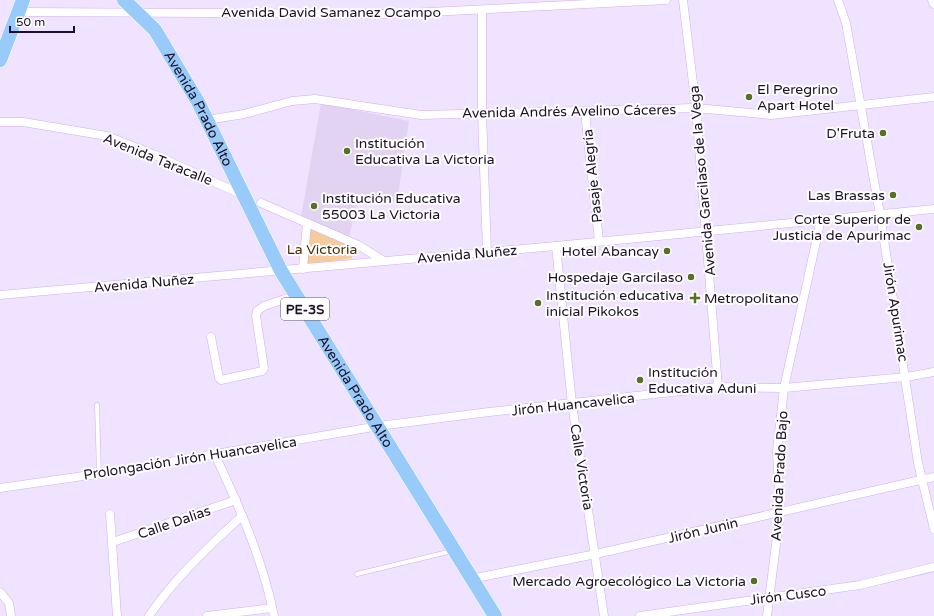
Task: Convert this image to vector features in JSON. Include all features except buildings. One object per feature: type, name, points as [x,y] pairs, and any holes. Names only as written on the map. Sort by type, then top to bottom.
[{"type":"highway","name":"Avenida Prado Alto","points":[[124,0],[155,30],[207,120],[281,271],[379,426],[495,616]]},
{"type":"highway","points":[[0,60],[21,6]]},
{"type":"street","name":"Avenida David Samanez Ocampo","points":[[21,6],[135,12],[389,14],[666,0]]},
{"type":"street","name":"Avenida Garcilaso de la Vega","points":[[683,0],[696,108],[718,387]]},
{"type":"street","name":"Jirón Apurimac","points":[[838,0],[846,23],[880,214],[922,480],[934,529]]},
{"type":"street","points":[[482,10],[482,113],[486,252]]},
{"type":"street","name":"Avenida Andrés Avelino Cáceres","points":[[207,120],[244,114],[292,101],[315,99],[421,115],[696,108],[771,115],[934,97]]},
{"type":"street","name":"Pasaje Alegría","points":[[585,112],[599,241]]},
{"type":"street","name":"Avenida Taracalle","points":[[0,122],[23,122],[107,136],[155,155],[243,195]]},
{"type":"street","points":[[261,203],[358,245],[384,261]]},
{"type":"street","name":"Avenida Nuñez","points":[[0,295],[556,246],[706,230],[934,209]]},
{"type":"street","name":"Avenida Prado Bajo","points":[[767,616],[780,512],[777,451],[784,388],[821,219]]},
{"type":"street","points":[[303,269],[307,223]]},
{"type":"street","name":"Calle Victoria","points":[[556,246],[572,404],[596,554],[604,616]]},
{"type":"street","points":[[211,337],[219,378],[221,380],[262,371],[264,368],[256,316],[257,311],[264,306],[297,296]]},
{"type":"street","name":"Jirón Huancavelica","points":[[379,426],[718,387],[784,388],[906,377],[934,372]]},
{"type":"street","name":"Prolongación Jirón Huancavelica","points":[[0,488],[100,474],[379,426]]},
{"type":"street","points":[[207,616],[273,612],[260,565],[242,516],[215,455]]},
{"type":"street","name":"Jirón Junin","points":[[471,578],[596,554],[934,477]]},
{"type":"street","name":"Calle Dalias","points":[[112,542],[236,500]]},
{"type":"street","points":[[110,514],[117,616]]},
{"type":"street","points":[[149,616],[158,603],[217,539],[242,516]]},
{"type":"street","name":"Jirón Cusco","points":[[640,616],[860,585],[934,567]]},
{"type":"street","points":[[0,592],[9,603],[11,616]]},
{"type":"lane","points":[[97,405],[100,474]]},
{"type":"lane","points":[[357,574],[454,550]]},
{"type":"shaded area","name":"La Victoria","points":[[321,103],[409,121],[397,202],[360,194],[349,237],[301,217]]},
{"type":"green space","name":"La Victoria","points":[[310,227],[354,248],[352,258],[307,266]]},
{"type":"place","name":"El Peregrino Apart Hotel","points":[[749,97]]},
{"type":"place","name":"D'Fruta","points":[[883,133]]},
{"type":"place","name":"Institución Educativa La Victoria","points":[[347,151]]},
{"type":"place","name":"Las Brassas","points":[[893,195]]},
{"type":"place","name":"Institución Educativa 55003 La Victoria","points":[[314,206]]},
{"type":"place","name":"Corte Superior de Justicia de Apurimac","points":[[919,227]]},
{"type":"place","name":"Hotel Abancay","points":[[667,251]]},
{"type":"place","name":"Hospedaje Garcilaso","points":[[691,277]]},
{"type":"place","name":"Metropolitano","points":[[695,298]]},
{"type":"place","name":"Institución educativa inicial Pikokos","points":[[538,303]]},
{"type":"place","name":"Institución Educativa Aduni","points":[[640,380]]},
{"type":"place","name":"Mercado Agroecológico La Victoria","points":[[754,581]]}]
